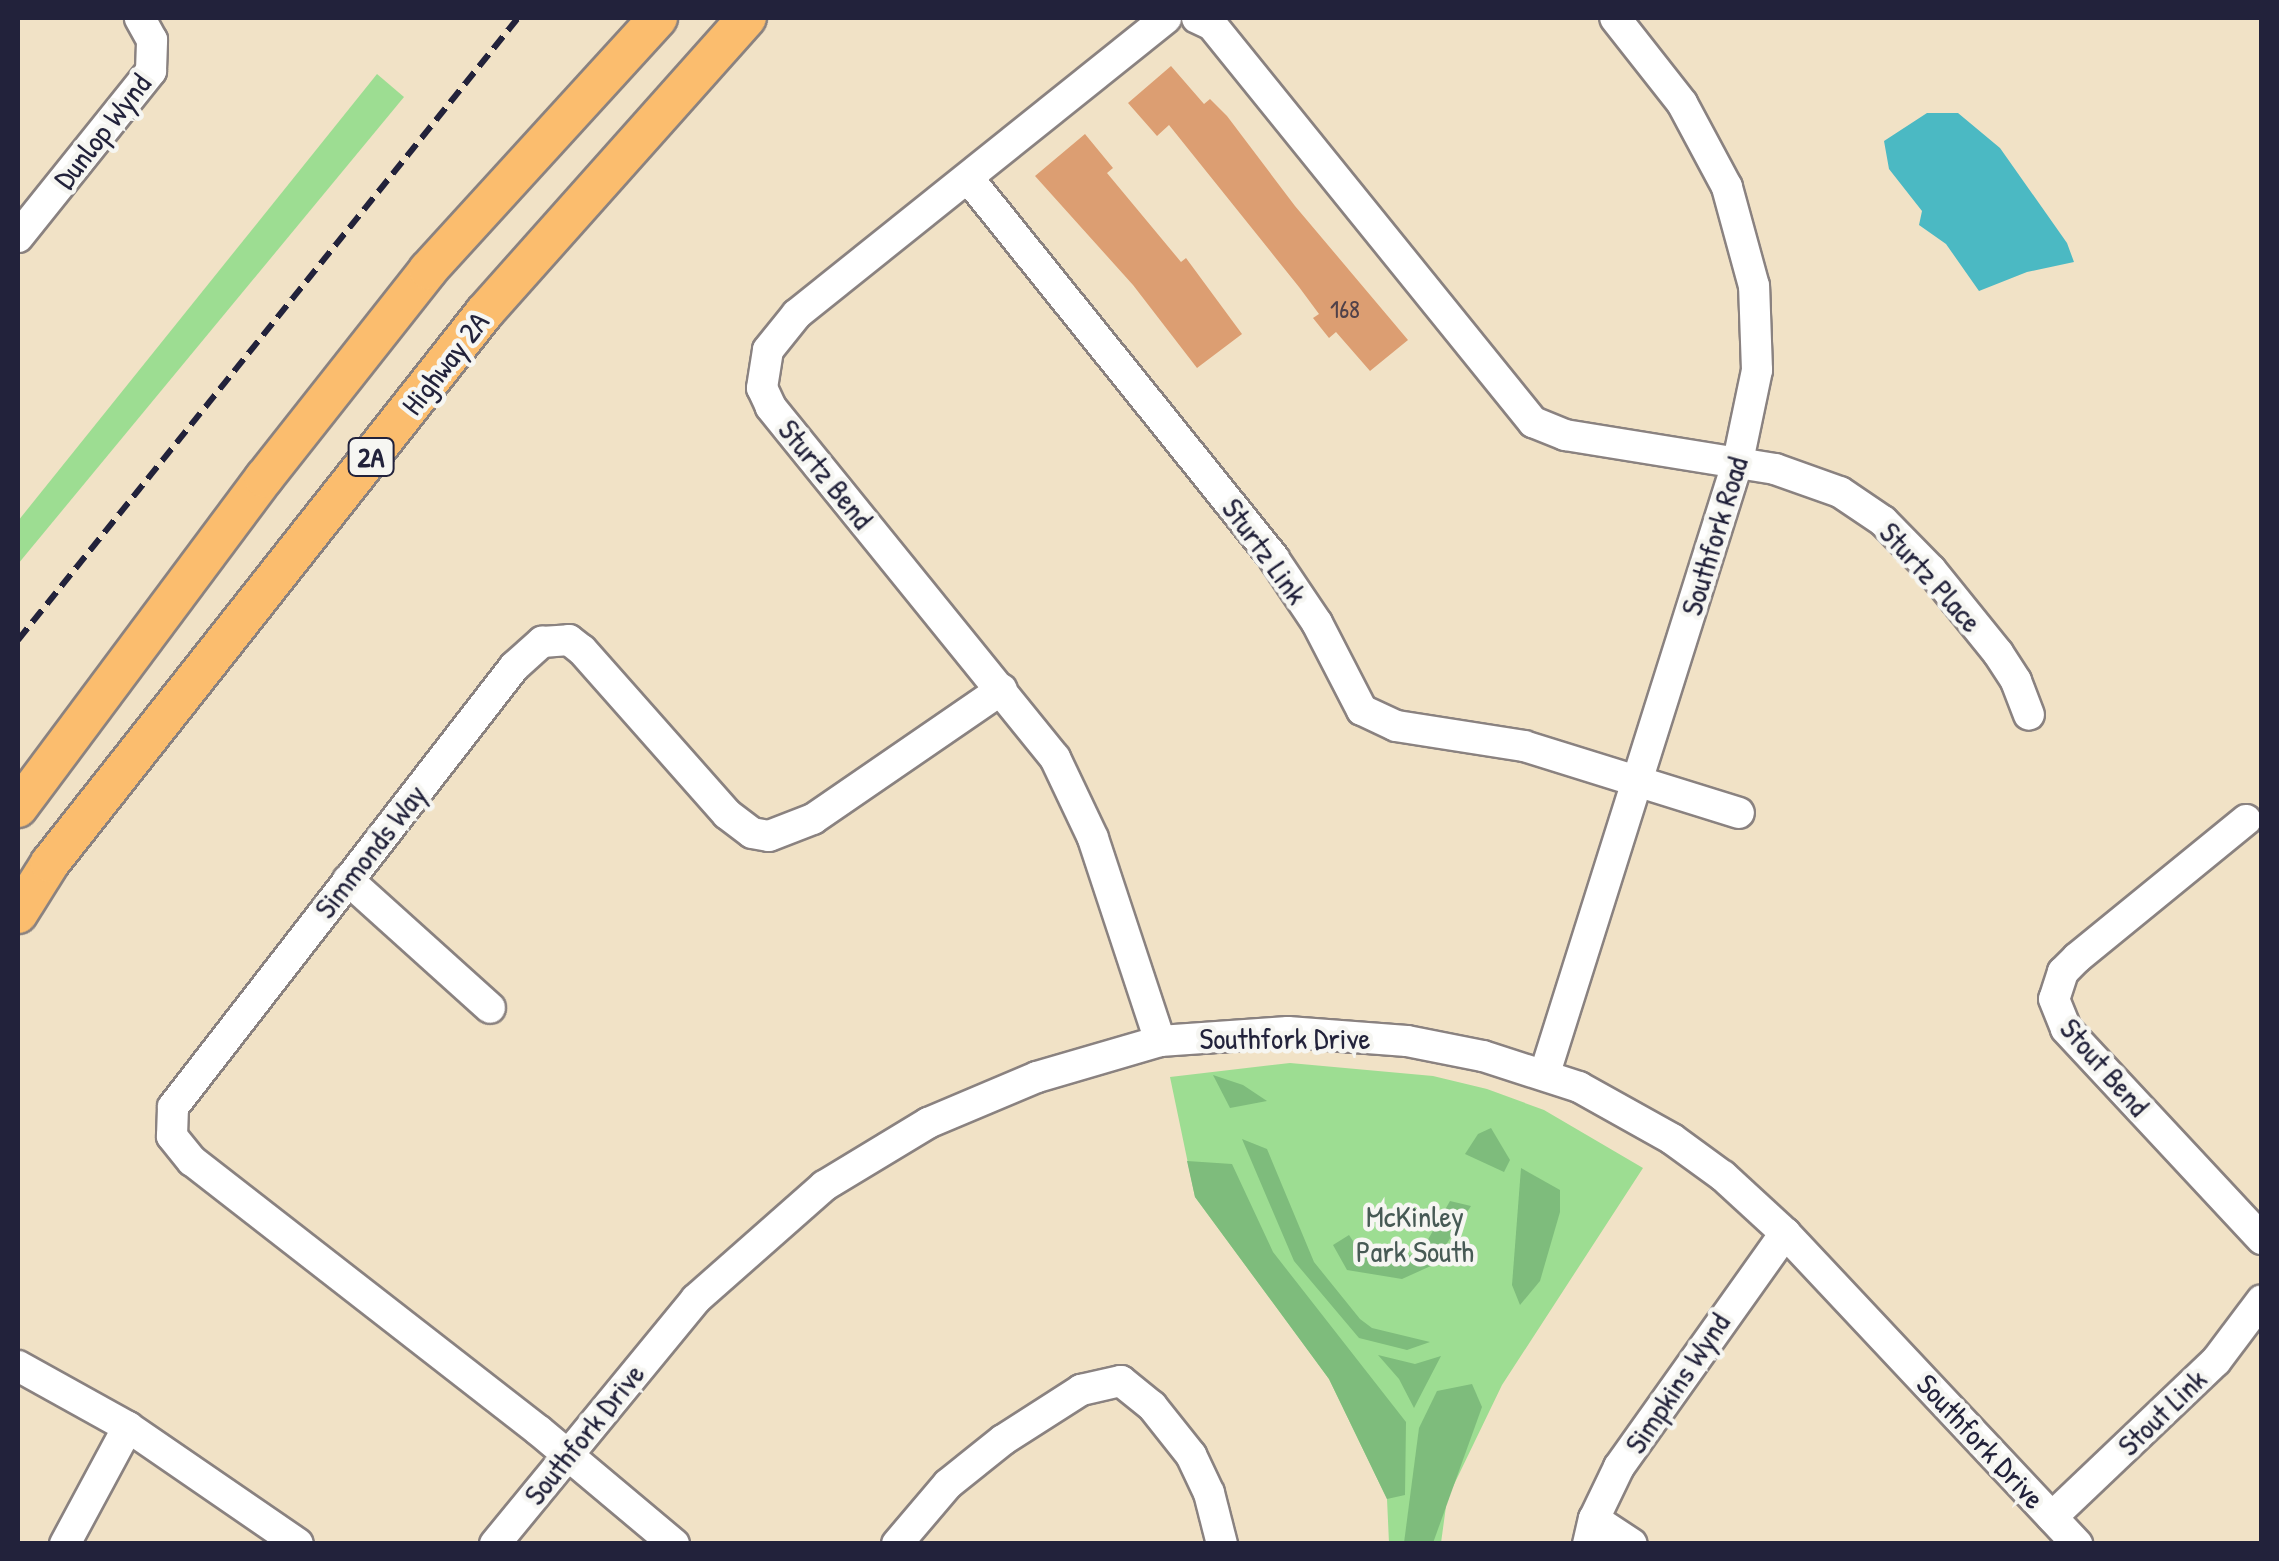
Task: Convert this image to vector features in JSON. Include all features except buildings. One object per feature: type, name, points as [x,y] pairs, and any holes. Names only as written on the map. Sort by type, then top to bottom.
[{"type":"main road","name":"2A","points":[[18,808],[264,478],[428,270],[658,18]]},
{"type":"main road","name":"Highway 2A","points":[[18,914],[50,864],[484,313],[747,18]]},
{"type":"street","name":"Dunlop Wynd","points":[[18,236],[151,71],[155,56],[152,40],[140,18]]},
{"type":"street","name":"Sturtz Bend","points":[[1160,1041],[1080,808],[1055,758],[771,406],[762,388],[762,366],[779,331],[1166,18]]},
{"type":"street","points":[[1198,18],[1212,25],[1533,422],[1565,435],[1738,461]]},
{"type":"street","name":"Southfork Road","points":[[1545,1073],[1738,461],[1757,370],[1754,286],[1741,230],[1698,128],[1615,18]]},
{"type":"street","name":"Sturtz Link","points":[[969,179],[1274,559],[1317,623],[1362,710],[1396,726],[1524,746],[1738,813]]},
{"type":"street","name":"Sturtz Place","points":[[1738,461],[1826,486],[1883,521],[1918,556],[1998,652],[2016,681],[2029,715]]},
{"type":"street","name":"Simmonds Way","points":[[567,1454],[192,1161],[172,1136],[170,1121],[182,1094],[514,667],[542,642],[568,640],[582,650],[727,814],[752,833],[769,836],[813,820],[1002,689]]},
{"type":"street","name":"Stout Bend","points":[[2246,820],[2076,958],[2063,972],[2054,999],[2066,1028],[2262,1239]]},
{"type":"street","points":[[348,880],[490,1008]]},
{"type":"street","name":"Southfork Drive","points":[[495,1544],[696,1299],[824,1186],[928,1123],[980,1099],[1118,1050],[1231,1033],[1343,1034],[1445,1048],[1545,1073],[1672,1140],[1723,1176],[1785,1234],[2077,1544]]},
{"type":"street","name":"Simpkins Wynd","points":[[1591,1531],[1619,1468],[1785,1234]]},
{"type":"street","name":"Stout Link","points":[[2052,1516],[2216,1361],[2262,1300]]},
{"type":"street","points":[[18,1366],[128,1427],[298,1544]]},
{"type":"street","points":[[897,1544],[948,1484],[988,1451],[1082,1390],[1121,1381],[1152,1406],[1191,1455],[1209,1493],[1222,1544]]},
{"type":"street","points":[[65,1544],[128,1427]]},
{"type":"street","points":[[567,1454],[674,1544]]},
{"type":"street","points":[[1591,1531],[1632,1544]]},
{"type":"green space","points":[[377,74],[404,97],[18,564],[18,521]]},
{"type":"green space","name":"McKinley Park South","points":[[1290,1063],[1433,1076],[1487,1089],[1544,1110],[1643,1168],[1502,1385],[1447,1499],[1441,1543],[1389,1543],[1387,1499],[1329,1379],[1195,1197],[1170,1077]]},
{"type":"green space","points":[[1213,1075],[1243,1085],[1267,1101],[1230,1108]]},
{"type":"green space","points":[[1491,1128],[1510,1160],[1504,1172],[1465,1154],[1478,1134]]},
{"type":"green space","points":[[1242,1139],[1267,1149],[1314,1262],[1360,1319],[1372,1328],[1430,1342],[1407,1350],[1359,1338],[1294,1261]]},
{"type":"green space","points":[[1187,1161],[1232,1164],[1273,1252],[1406,1422],[1405,1495],[1387,1499],[1329,1379],[1195,1197]]},
{"type":"green space","points":[[1521,1168],[1560,1190],[1560,1212],[1540,1281],[1520,1305],[1512,1285]]},
{"type":"green space","points":[[1450,1201],[1471,1206],[1433,1265],[1402,1279],[1347,1270],[1333,1245],[1349,1235],[1361,1253],[1402,1258],[1422,1250]]},
{"type":"green space","points":[[1378,1355],[1415,1364],[1441,1356],[1414,1408],[1399,1379]]},
{"type":"green space","points":[[1472,1384],[1482,1407],[1433,1543],[1404,1543],[1419,1428],[1437,1391]]},
{"type":"water","points":[[1927,113],[1958,113],[2000,148],[2067,243],[2074,262],[2027,272],[1979,291],[1946,244],[1919,225],[1922,211],[1889,169],[1884,141]]},
{"type":"railway","points":[[18,640],[518,18]]}]
